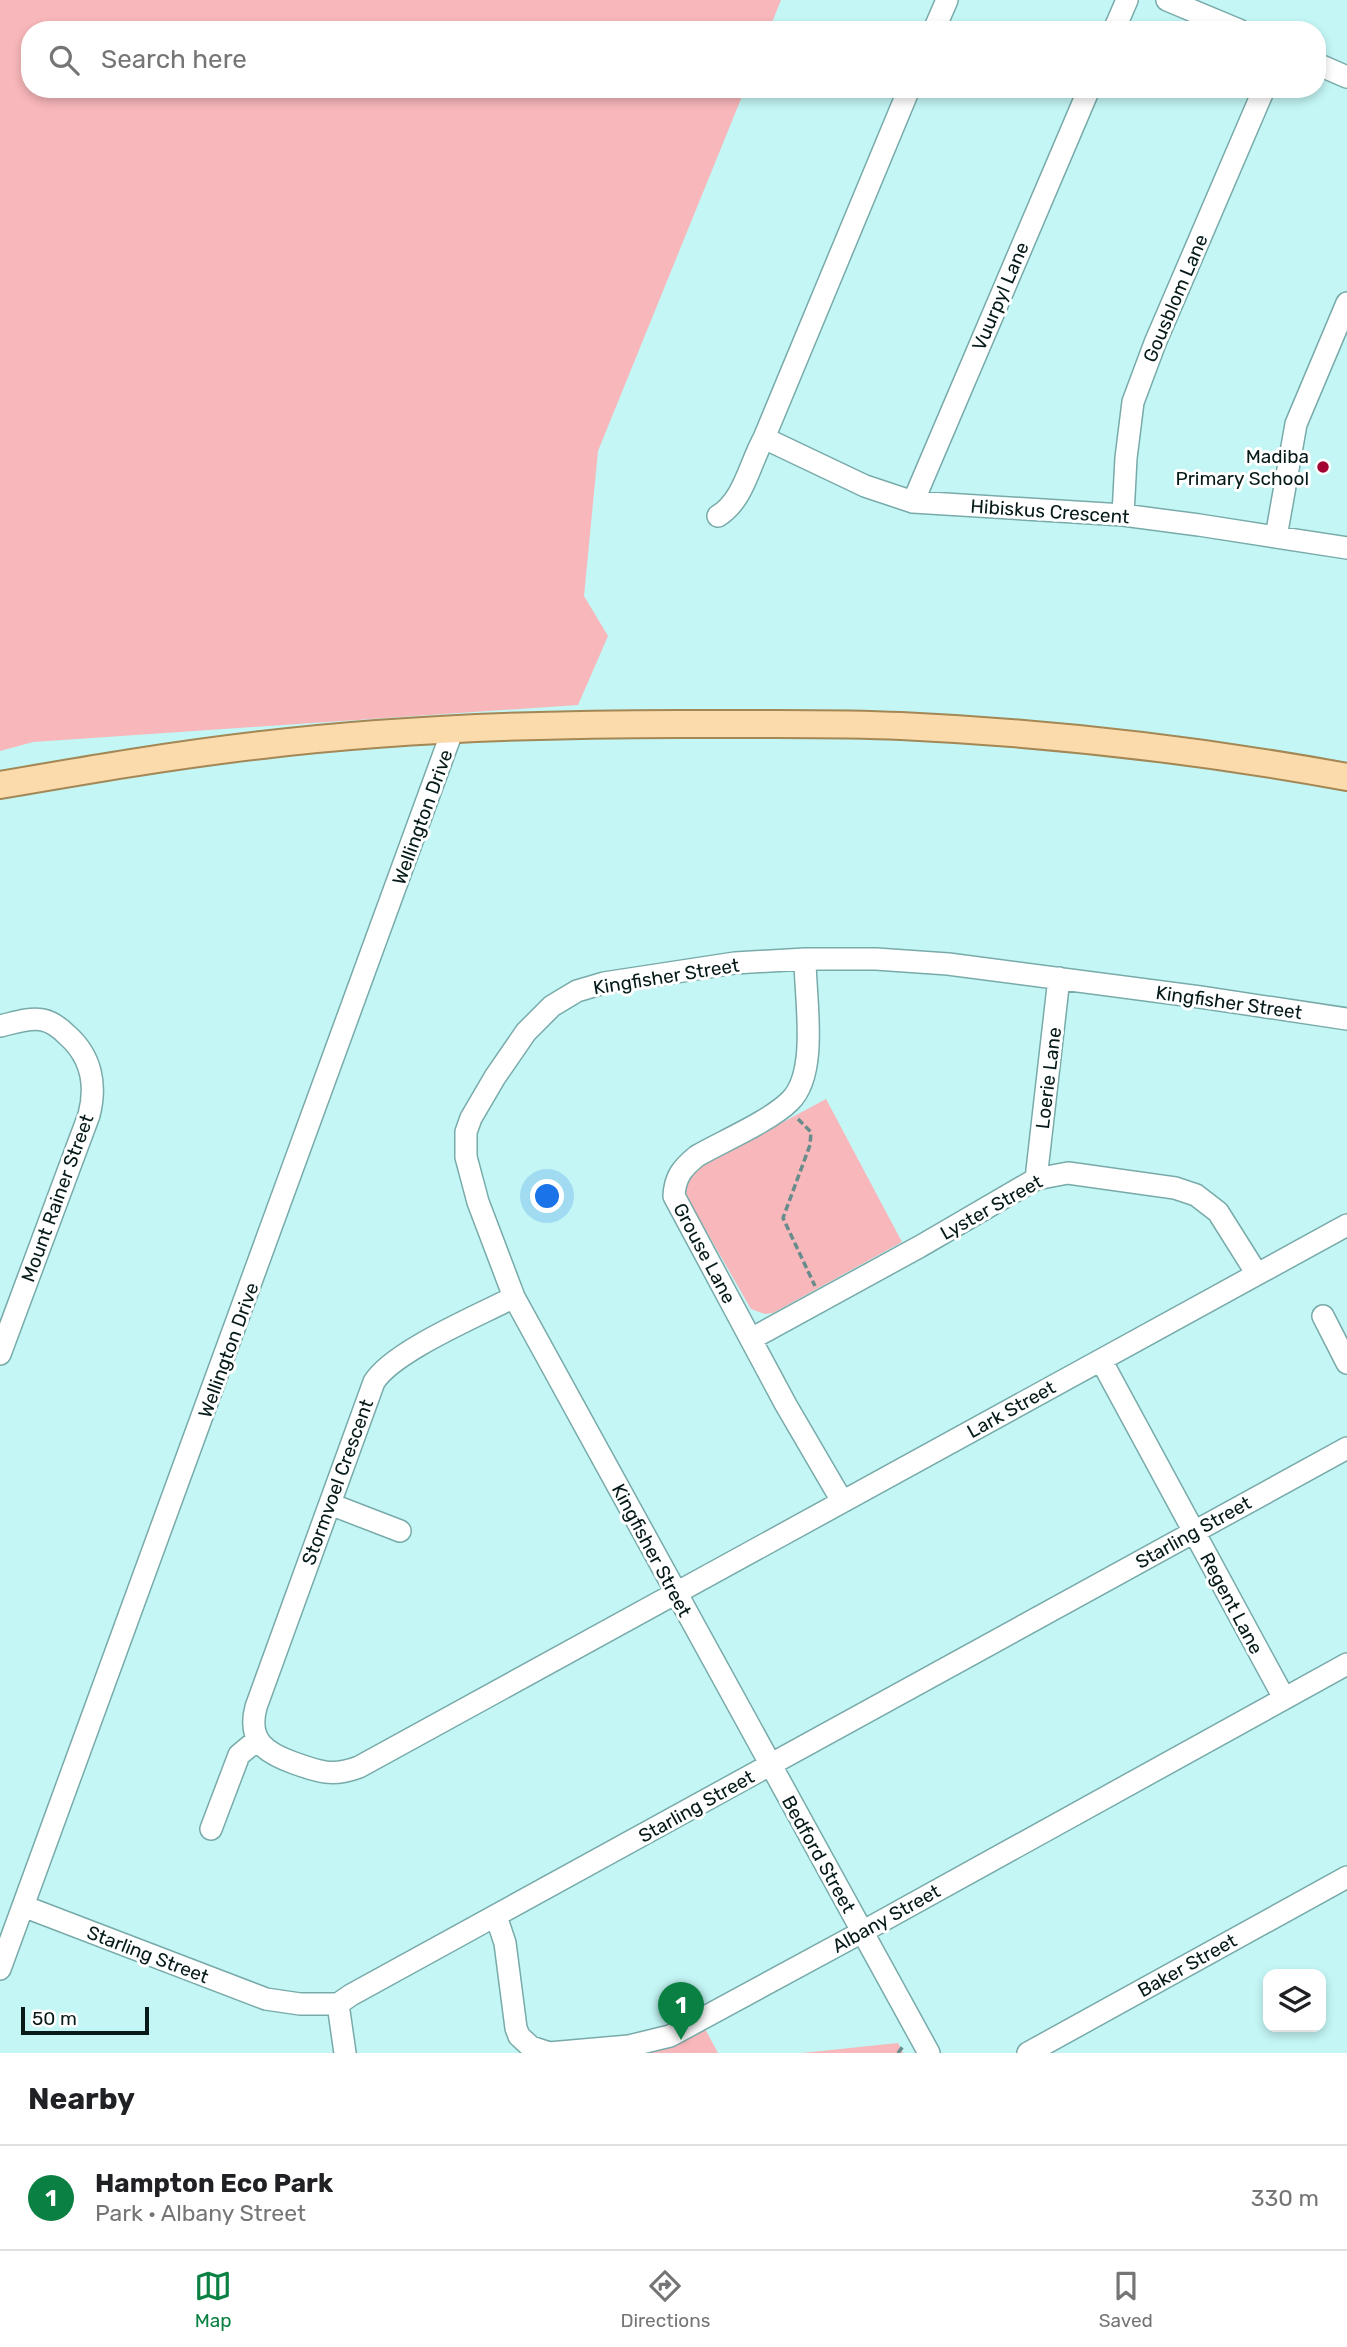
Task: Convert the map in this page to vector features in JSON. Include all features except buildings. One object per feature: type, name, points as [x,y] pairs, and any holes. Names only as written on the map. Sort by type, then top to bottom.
[{"type":"main road","points":[[0,785],[264,744],[383,733],[580,723],[900,726],[1144,746],[1270,763],[1347,777]]},
{"type":"street","points":[[938,21],[947,0]]},
{"type":"street","points":[[1118,21],[1127,0]]},
{"type":"street","points":[[1167,0],[1217,21]]},
{"type":"street","points":[[1326,68],[1347,77]]},
{"type":"street","points":[[718,516],[737,498],[764,438],[905,98]]},
{"type":"street","name":"Vuurpyl Lane","points":[[913,502],[1084,98]]},
{"type":"street","name":"Gousblom Lane","points":[[1123,515],[1133,402],[1155,343],[1260,98]]},
{"type":"street","points":[[1276,537],[1296,424],[1347,303]]},
{"type":"street","name":"Hibiskus Crescent","points":[[764,438],[865,486],[913,502],[1123,515],[1347,548]]},
{"type":"street","name":"Wellington Drive","points":[[0,1969],[453,729]]},
{"type":"street","name":"Kingfisher Street","points":[[770,1765],[514,1297],[478,1202],[464,1143],[471,1118],[526,1031],[552,1006],[577,991],[604,983],[735,963],[805,959],[877,959],[948,964],[1347,1019]]},
{"type":"street","name":"Grouse Lane","points":[[805,959],[808,1060],[801,1084],[791,1100],[777,1111],[696,1156],[677,1177],[674,1196],[842,1502]]},
{"type":"street","name":"Loerie Lane","points":[[1036,1178],[1059,978]]},
{"type":"street","name":"Mount Rainer Street","points":[[0,1026],[26,1019],[41,1019],[52,1023],[74,1041],[85,1057],[93,1084],[89,1115],[0,1354]]},
{"type":"street","name":"Lyster Street","points":[[751,1339],[1036,1178],[1068,1173],[1175,1188],[1196,1195],[1218,1212],[1257,1274]]},
{"type":"street","name":"Lark Street","points":[[675,1594],[1347,1225]]},
{"type":"street","name":"Stormvoel Crescent","points":[[257,1740],[254,1719],[258,1701],[370,1391],[385,1368],[406,1353],[514,1297]]},
{"type":"street","points":[[1323,1316],[1347,1363]]},
{"type":"street","name":"Regent Lane","points":[[1101,1360],[1284,1698]]},
{"type":"street","name":"Starling Street","points":[[23,1906],[266,1999],[291,2004],[338,2004],[1347,1448]]},
{"type":"street","points":[[330,1504],[400,1531]]},
{"type":"street","points":[[211,1829],[239,1755],[257,1740],[272,1755],[319,1772],[343,1773],[675,1594]]},
{"type":"street","name":"Albany Street","points":[[496,1916],[505,1943],[516,2028],[519,2036],[531,2048],[549,2053],[629,2046],[670,2036],[862,1933],[1347,1664]]},
{"type":"street","name":"Bedford Street","points":[[770,1765],[929,2053]]},
{"type":"street","name":"Baker Street","points":[[1028,2053],[1347,1877]]},
{"type":"street","points":[[338,2004],[345,2053]]},
{"type":"path","points":[[795,1116],[811,1132],[810,1145],[783,1218],[822,1300]]},
{"type":"shaded area","points":[[0,0],[781,0],[773,21],[21,21],[21,98],[741,98],[598,451],[584,596],[608,636],[578,705],[33,742],[0,751]]},
{"type":"shaded area","points":[[826,1099],[902,1242],[773,1313],[765,1314],[751,1309],[685,1194],[685,1182],[689,1173]]},
{"type":"shaded area","points":[[704,2027],[718,2053],[597,2053]]},
{"type":"shaded area","points":[[898,2043],[903,2053],[802,2053]]},
{"type":"place","name":"Madiba Primary School","points":[[1323,467]]},
{"type":"place","name":"Hampton Eco Park","points":[[681,2040]]}]
